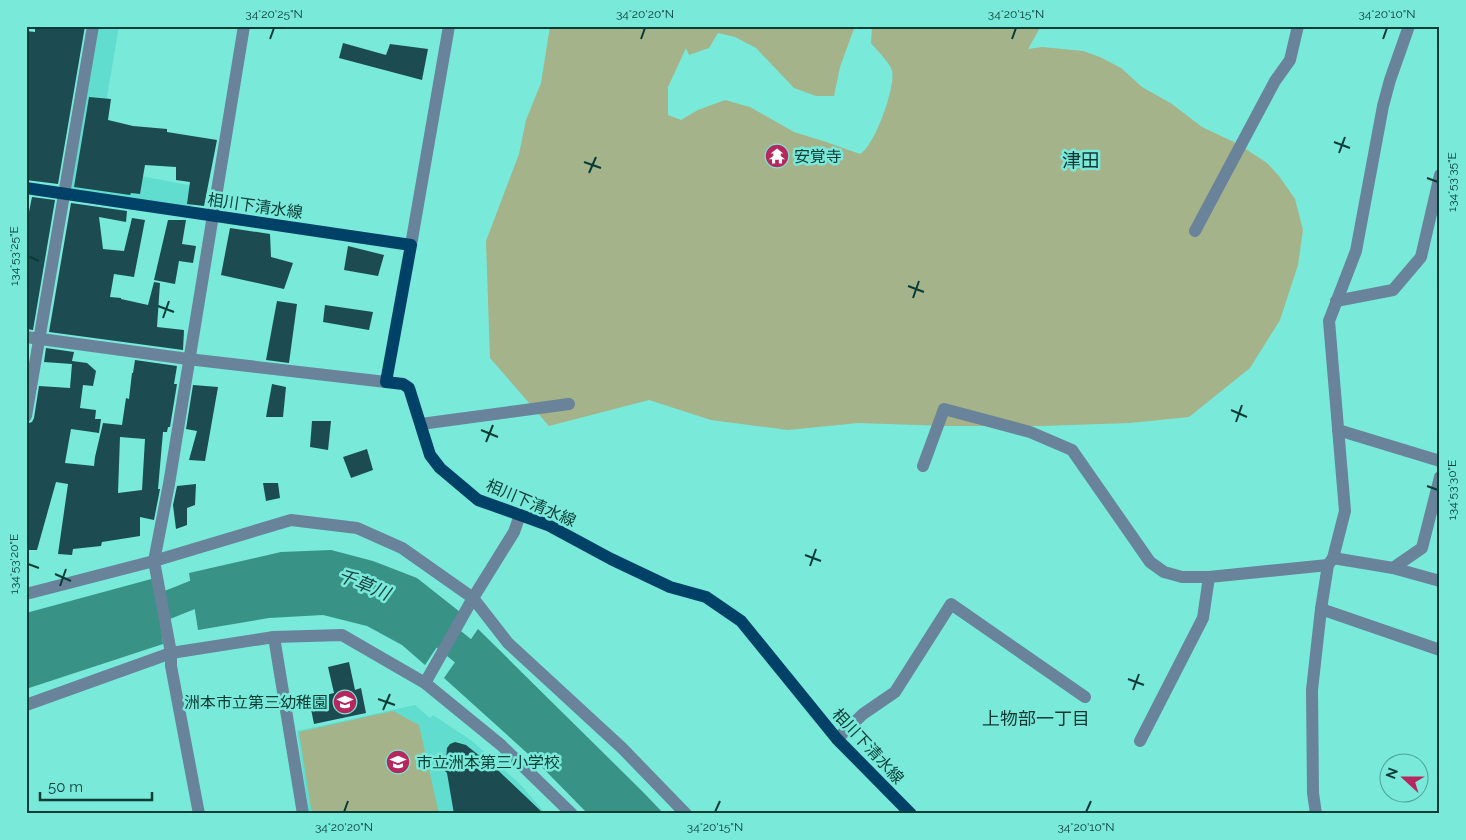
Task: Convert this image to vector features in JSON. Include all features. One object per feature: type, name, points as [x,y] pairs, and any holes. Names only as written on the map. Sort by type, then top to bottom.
[{"type":"main road","name":"相川下清水線","points":[[26,188],[410,245]]},
{"type":"main road","points":[[386,382],[410,245]]},
{"type":"main road","name":"相川下清水線","points":[[386,382],[403,384],[409,388],[430,455],[440,468],[478,500],[548,525],[611,559],[670,587],[706,597],[741,621],[837,739],[911,814]]},
{"type":"street","points":[[26,416],[93,26]]},
{"type":"street","points":[[199,814],[171,666],[154,561],[169,484],[244,26]]},
{"type":"street","points":[[410,245],[449,26]]},
{"type":"street","points":[[1195,231],[1275,82],[1290,60],[1298,26]]},
{"type":"street","points":[[1316,814],[1313,794],[1312,690],[1321,609],[1331,561],[1345,511],[1329,321],[1356,251],[1383,106],[1409,26]]},
{"type":"street","points":[[1336,301],[1393,290],[1421,258],[1440,175]]},
{"type":"street","points":[[26,337],[188,359],[386,382]]},
{"type":"street","points":[[421,424],[570,404]]},
{"type":"street","points":[[923,466],[944,409],[1030,432],[1068,448],[1074,453],[1150,562],[1164,572],[1182,577],[1209,577],[1331,561],[1393,568],[1440,581]]},
{"type":"street","points":[[1338,430],[1440,461]]},
{"type":"street","points":[[1393,568],[1422,548],[1440,477]]},
{"type":"street","points":[[425,683],[473,598],[514,532],[520,515]]},
{"type":"street","points":[[26,594],[154,561],[291,520],[358,528],[402,548],[473,598],[508,643],[622,748],[686,814]]},
{"type":"street","points":[[1140,741],[1203,618],[1209,577]]},
{"type":"street","points":[[837,739],[863,714],[894,692],[951,604],[1085,697]]},
{"type":"street","points":[[1321,609],[1440,650]]},
{"type":"street","points":[[26,705],[170,652],[274,637],[342,635],[425,683],[501,746],[572,814]]},
{"type":"street","points":[[274,637],[303,814]]},
{"type":"shaded area","points":[[98,26],[119,26],[95,167],[193,186],[191,209],[71,189]]},
{"type":"shaded area","name":"市立洲本第三小学校","points":[[415,705],[430,718],[433,715],[472,741],[519,783],[546,814],[309,814],[297,731]]},
{"type":"green space","points":[[550,26],[855,26],[840,67],[834,96],[816,96],[794,88],[756,48],[735,37],[718,33],[709,48],[689,55],[686,48],[668,87],[668,115],[681,120],[698,110],[725,100],[750,107],[794,132],[860,154],[866,149],[877,129],[891,90],[892,71],[871,43],[872,26],[1041,26],[1028,49],[1042,47],[1083,51],[1100,57],[1121,68],[1142,87],[1172,104],[1202,127],[1238,144],[1267,163],[1279,176],[1295,199],[1303,230],[1298,265],[1280,320],[1250,368],[1189,417],[1130,423],[1042,426],[947,426],[858,423],[788,430],[711,420],[649,400],[549,426],[490,358],[486,241],[519,154],[526,120],[541,83]]},
{"type":"green space","name":"市立洲本第三小学校","points":[[393,711],[419,725],[439,814],[312,814],[299,732]]},
{"type":"water","points":[[331,550],[373,561],[417,578],[460,612],[425,665],[402,645],[367,626],[323,615],[269,618],[198,630],[189,573],[281,552]]},
{"type":"water","points":[[155,578],[163,644],[26,689],[26,613]]},
{"type":"water","points":[[478,629],[664,814],[588,814],[537,762],[444,678]]},
{"type":"building","points":[[35,26],[85,26],[58,184],[26,180],[26,31],[35,32]]},
{"type":"building","points":[[343,43],[386,55],[390,44],[428,49],[422,80],[339,58]]},
{"type":"building","points":[[89,97],[111,99],[108,120],[133,126],[167,129],[167,132],[217,140],[204,206],[187,204],[190,182],[176,180],[176,167],[145,165],[140,194],[131,193],[130,195],[74,187]]},
{"type":"building","points":[[32,197],[55,200],[33,330],[26,329],[26,227]]},
{"type":"building","points":[[71,203],[127,211],[126,222],[99,217],[103,249],[124,251],[132,218],[145,220],[134,277],[114,274],[110,297],[148,305],[154,282],[160,283],[157,327],[184,330],[183,350],[49,332]]},
{"type":"building","points":[[168,220],[186,220],[182,244],[196,246],[193,263],[179,261],[175,284],[154,280]]},
{"type":"building","points":[[230,228],[270,234],[271,257],[293,263],[284,289],[221,275]]},
{"type":"building","points":[[348,246],[384,255],[378,276],[344,270]]},
{"type":"building","points":[[277,301],[297,304],[289,363],[266,360]]},
{"type":"building","points":[[325,305],[373,312],[369,330],[323,322]]},
{"type":"building","points":[[46,348],[74,352],[72,361],[87,363],[96,371],[93,386],[83,385],[80,408],[96,410],[95,419],[101,419],[99,433],[71,429],[65,463],[94,466],[103,423],[122,425],[126,398],[129,399],[135,360],[177,366],[174,384],[177,384],[170,427],[168,427],[167,432],[163,432],[158,489],[160,489],[154,520],[140,517],[140,536],[102,542],[101,546],[73,549],[72,555],[58,554],[68,484],[56,482],[37,550],[26,550],[26,424],[32,422],[34,418],[39,386],[70,388],[72,364],[44,362]],"holes":[[[120,437],[145,439],[142,490],[118,493]]]},
{"type":"building","points":[[272,384],[286,387],[283,417],[266,417]]},
{"type":"building","points":[[193,385],[218,387],[205,461],[189,460],[197,431],[186,429]]},
{"type":"building","points":[[312,421],[331,421],[328,450],[310,447]]},
{"type":"building","points":[[367,449],[373,470],[351,478],[343,457]]},
{"type":"building","points":[[263,483],[278,483],[280,498],[266,501]]},
{"type":"building","points":[[196,484],[195,505],[187,508],[187,525],[176,529],[173,505],[177,486]]},
{"type":"building","points":[[349,662],[355,690],[361,688],[366,713],[314,724],[309,699],[334,693],[328,667]]},
{"type":"building","points":[[455,742],[466,745],[481,757],[482,755],[544,814],[454,814],[447,773],[445,771],[447,748]]},
{"type":"waterway","name":"千草川","points":[[135,618],[227,581]]},
{"type":"waterway","name":"千草川","points":[[426,621],[467,654],[490,676]]},
{"type":"place","name":"安覚寺","points":[[777,156]]},
{"type":"place","name":"洲本市立第三幼稚園","points":[[345,702]]},
{"type":"place","name":"市立洲本第三小学校","points":[[398,762]]},
{"type":"district","name":"津田","points":[[1081,160]]},
{"type":"district","name":"上物部一丁目","points":[[1036,718]]}]
